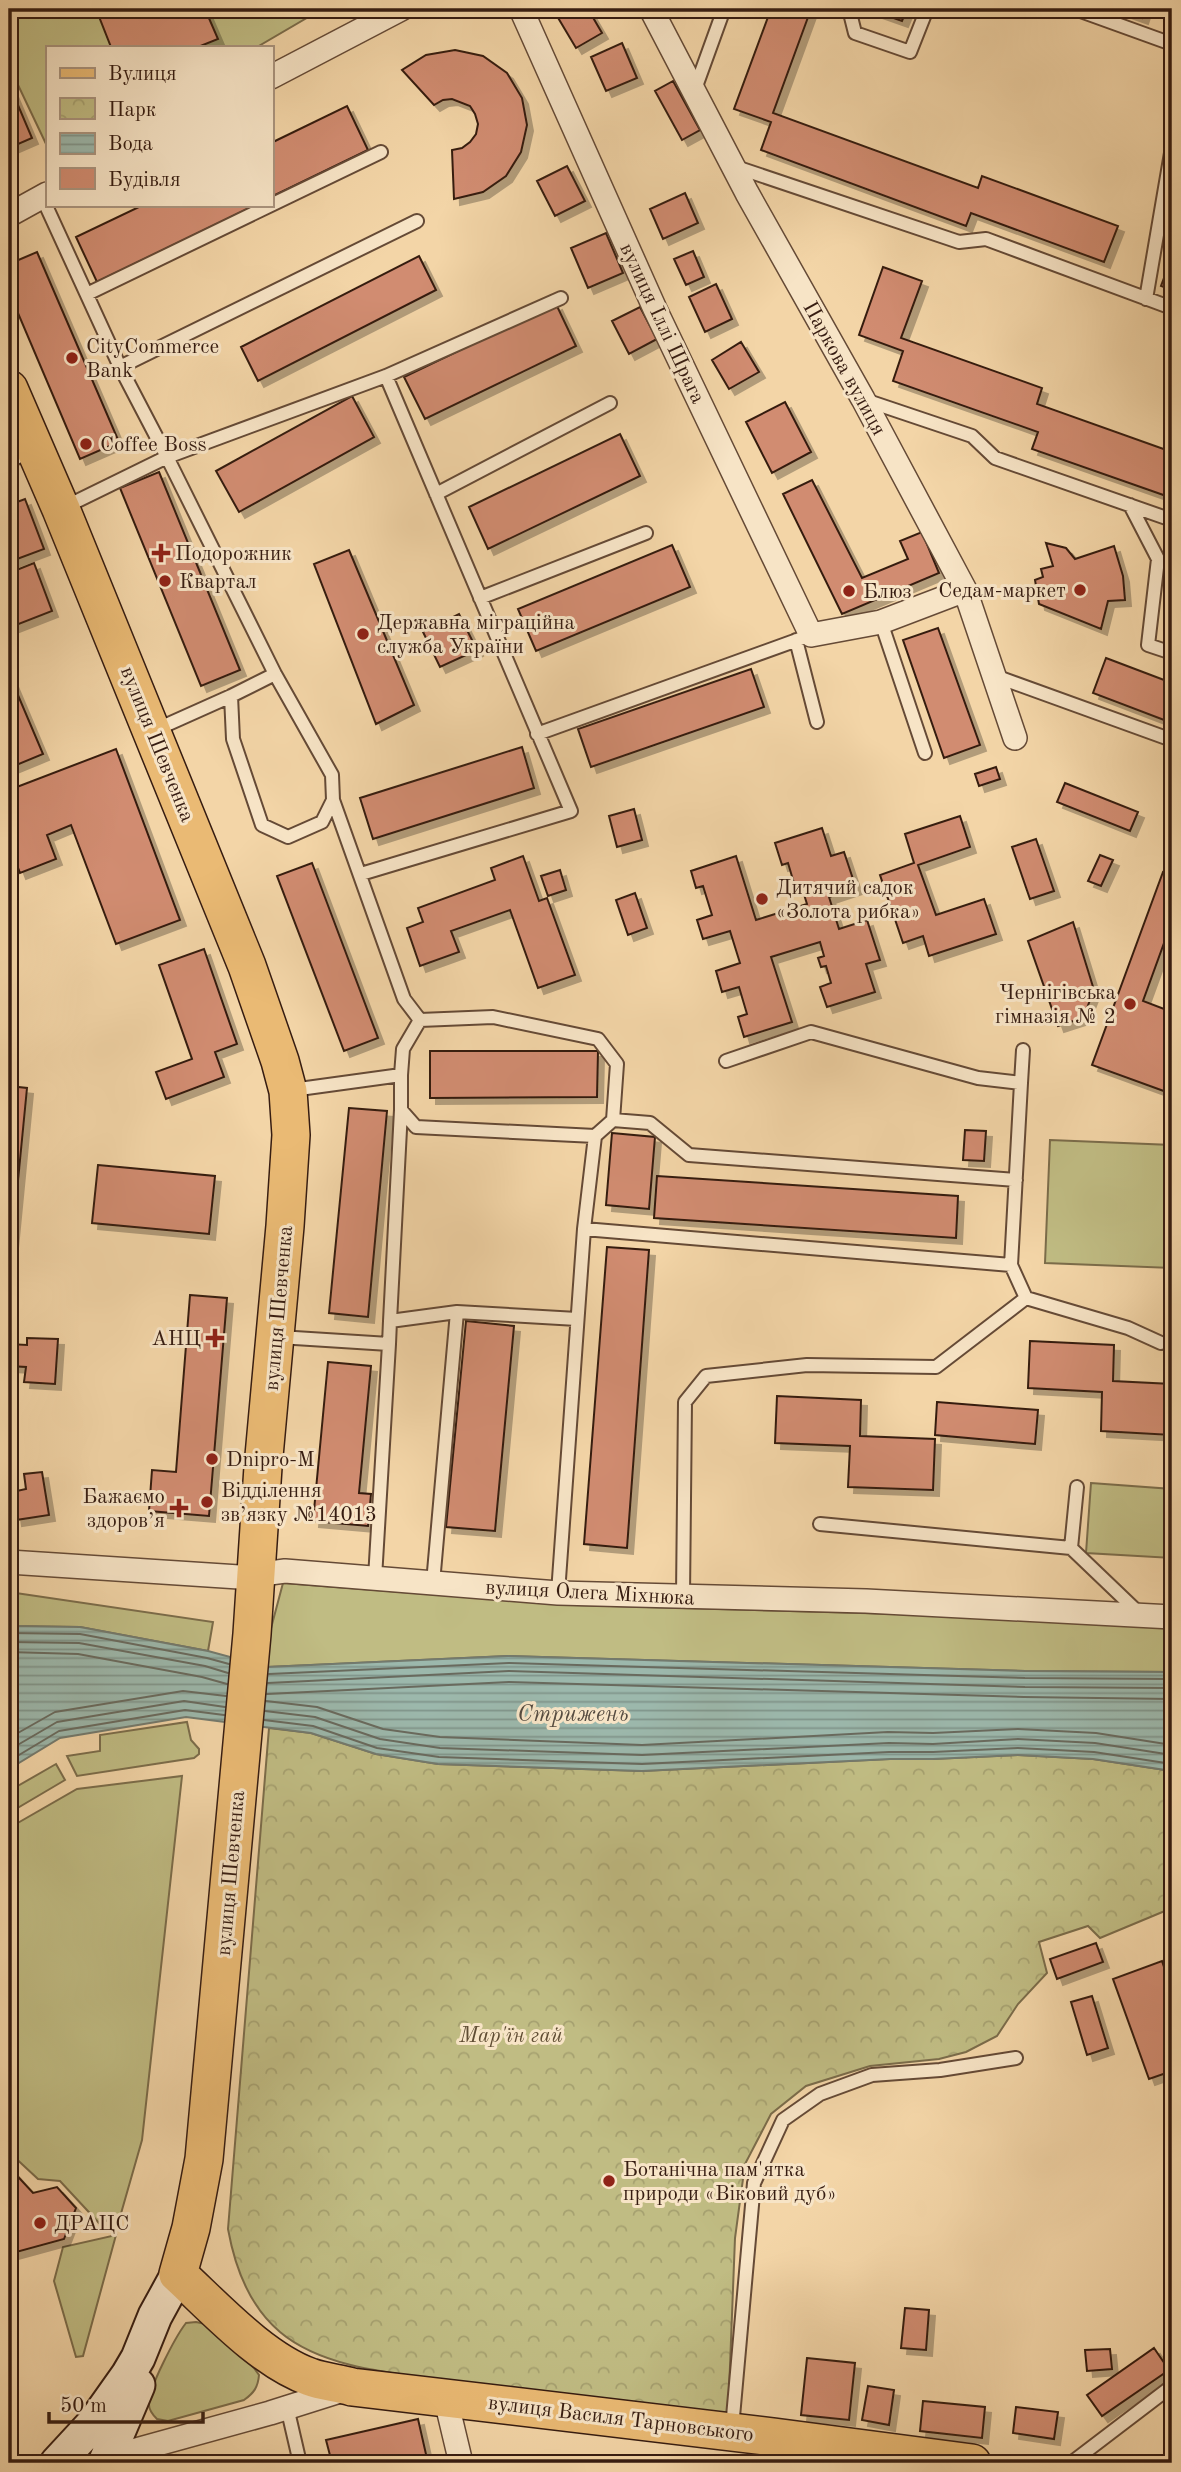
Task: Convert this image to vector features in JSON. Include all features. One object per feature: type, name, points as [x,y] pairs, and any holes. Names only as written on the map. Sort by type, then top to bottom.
[{"type":"main road","name":"вулиця Шевченка","points":[[9,389],[22,454],[61,509],[247,966],[288,1091],[290,1135],[252,1634],[204,2159],[191,2228],[178,2274]]},
{"type":"main road","name":"вулиця Василя Тарновського","points":[[178,2274],[277,2360],[310,2377],[352,2387],[732,2432],[777,2450],[972,2463]]},
{"type":"main road","points":[[106,2460],[165,2324],[178,2274]]},
{"type":"main road","points":[[57,2463],[94,2423],[128,2375],[178,2274]]},
{"type":"main road","points":[[165,2324],[180,2312],[201,2310],[228,2320]]},
{"type":"street","points":[[273,76],[401,9]]},
{"type":"street","name":"вулиця Іллі Шрага","points":[[521,9],[803,638]]},
{"type":"street","name":"Паркова вулиця","points":[[651,9],[733,166],[863,399],[965,590],[1015,738]]},
{"type":"street","points":[[9,215],[45,196]]},
{"type":"street","points":[[803,638],[881,622],[965,590]]},
{"type":"street","name":"вулиця Олега Міхнюка","points":[[9,1562],[239,1577],[285,1571],[558,1593],[866,1601],[1172,1617]]},
{"type":"street","name":"вулиця Василя Тарновського","points":[[106,2460],[352,2387]]},
{"type":"street","points":[[445,2396],[461,2463]]},
{"type":"lane","points":[[694,92],[724,9]]},
{"type":"lane","points":[[849,9],[855,33],[910,52],[927,9]]},
{"type":"lane","points":[[1075,9],[1172,44]]},
{"type":"lane","points":[[1146,299],[1172,147]]},
{"type":"lane","points":[[273,204],[381,152]]},
{"type":"lane","points":[[733,166],[959,242],[986,239],[1172,308]]},
{"type":"lane","points":[[49,206],[120,367],[275,674],[332,775],[333,800],[404,999],[420,1020]]},
{"type":"lane","points":[[87,294],[269,206]]},
{"type":"lane","points":[[120,367],[417,221]]},
{"type":"lane","points":[[61,509],[167,457],[386,376],[561,298]]},
{"type":"lane","points":[[361,874],[571,811],[386,376]]},
{"type":"lane","points":[[863,399],[972,436],[995,458],[1172,520]]},
{"type":"lane","points":[[436,495],[610,403]]},
{"type":"lane","points":[[1129,505],[1158,559],[1148,645],[1172,653]]},
{"type":"lane","points":[[480,598],[646,533]]},
{"type":"lane","points":[[881,622],[925,753]]},
{"type":"lane","points":[[537,734],[803,638],[817,722]]},
{"type":"lane","points":[[152,731],[275,674]]},
{"type":"lane","points":[[995,676],[1172,740]]},
{"type":"lane","points":[[231,696],[233,739],[262,825],[288,837],[322,822],[333,800]]},
{"type":"lane","points":[[420,1020],[493,1017],[598,1039],[617,1064],[613,1119],[595,1136],[583,1229],[558,1593]]},
{"type":"lane","points":[[375,1578],[403,1049],[420,1020]]},
{"type":"lane","points":[[726,1061],[811,1032],[978,1078],[1021,1083]]},
{"type":"lane","points":[[1023,1050],[1011,1265],[1026,1298],[1128,1328],[1161,1343]]},
{"type":"lane","points":[[288,1091],[401,1075]]},
{"type":"lane","points":[[401,1110],[416,1127],[595,1136]]},
{"type":"lane","points":[[613,1119],[649,1123],[689,1155],[1016,1180]]},
{"type":"lane","points":[[583,1229],[1011,1265]]},
{"type":"lane","points":[[683,1596],[685,1402],[706,1376],[807,1365],[936,1367],[1026,1298]]},
{"type":"lane","points":[[390,1321],[457,1312],[577,1319]]},
{"type":"lane","points":[[433,1583],[457,1312]]},
{"type":"lane","points":[[275,1337],[389,1344]]},
{"type":"lane","points":[[1071,1548],[1077,1487]]},
{"type":"lane","points":[[820,1524],[1071,1548],[1142,1616]]},
{"type":"lane","points":[[732,2432],[754,2183],[783,2120],[820,2094],[872,2075],[940,2070],[1016,2058]]},
{"type":"lane","points":[[1071,2463],[1172,2386]]},
{"type":"lane","points":[[287,2407],[300,2463]]},
{"type":"green space","points":[[9,9],[322,9],[259,46],[46,46],[46,144],[9,66]]},
{"type":"green space","points":[[1050,1140],[1172,1145],[1172,1268],[1045,1263]]},
{"type":"green space","points":[[1091,1483],[1172,1489],[1172,1558],[1086,1553]]},
{"type":"green space","points":[[283,1583],[574,1605],[932,1615],[1172,1628],[1172,1672],[1025,1671],[508,1656],[267,1667],[270,1632]]},
{"type":"green space","points":[[9,1592],[213,1622],[208,1651],[80,1627],[9,1626]]},
{"type":"green space","points":[[187,1722],[191,1740],[199,1749],[199,1754],[194,1758],[77,1776],[67,1756],[100,1751],[100,1735]]},
{"type":"green space","name":"Мар'їн гай","points":[[269,1728],[311,1733],[376,1754],[438,1764],[642,1771],[1018,1755],[1093,1759],[1172,1771],[1172,1908],[1100,1938],[1088,1926],[1039,1942],[1047,1973],[1018,2004],[997,2036],[966,2052],[939,2059],[870,2066],[806,2086],[771,2114],[745,2164],[735,2238],[728,2417],[367,2369],[320,2355],[299,2345],[269,2322],[252,2298],[239,2272],[228,2229]]},
{"type":"green space","points":[[56,1764],[65,1780],[9,1813],[9,1791]]},
{"type":"green space","points":[[182,1776],[142,2140],[120,2217],[99,2223],[60,2181],[38,2179],[9,2152],[9,1828],[77,1789]]},
{"type":"green space","points":[[116,2235],[83,2356],[76,2357],[54,2281],[63,2247]]},
{"type":"green space","points":[[186,2323],[210,2325],[254,2368],[259,2375],[256,2386],[244,2400],[168,2421],[157,2419],[149,2405],[157,2376]]},
{"type":"water","name":"Стрижень","points":[[9,1626],[80,1627],[208,1651],[267,1667],[508,1656],[1025,1671],[1172,1672],[1172,1771],[1093,1759],[1018,1755],[642,1771],[438,1764],[376,1754],[311,1733],[186,1717],[60,1738],[9,1769]]},
{"type":"building","points":[[112,9],[205,9],[218,39],[200,46],[111,46],[98,14]]},
{"type":"building","points":[[568,9],[588,9],[602,33],[576,48],[557,16]]},
{"type":"building","points":[[771,9],[811,9],[773,113],[978,188],[982,176],[1118,226],[1104,262],[971,213],[966,226],[761,150],[771,122],[734,109]]},
{"type":"building","points":[[868,9],[907,9],[902,21]]},
{"type":"building","points":[[1117,9],[1145,9],[1142,18]]},
{"type":"building","points":[[622,43],[637,78],[606,91],[591,57]]},
{"type":"building","points":[[455,50],[483,56],[507,73],[522,98],[527,125],[521,152],[506,176],[483,192],[454,199],[452,150],[462,148],[476,134],[478,124],[475,114],[470,106],[452,99],[434,105],[402,70],[426,55]]},
{"type":"building","points":[[673,81],[700,130],[682,140],[655,91]]},
{"type":"building","points":[[9,84],[32,138],[9,148]]},
{"type":"building","points":[[347,106],[368,150],[273,196],[273,142]]},
{"type":"building","points":[[567,166],[585,201],[555,216],[537,181]]},
{"type":"building","points":[[685,193],[698,223],[663,239],[650,209]]},
{"type":"building","points":[[141,206],[254,206],[97,282],[76,237]]},
{"type":"building","points":[[606,233],[623,273],[588,288],[571,248]]},
{"type":"building","points":[[693,251],[704,277],[686,285],[674,259]]},
{"type":"building","points":[[37,252],[119,442],[80,459],[9,292],[9,264]]},
{"type":"building","points":[[419,256],[436,290],[258,381],[241,347]]},
{"type":"building","points":[[883,267],[922,281],[901,338],[1042,388],[1037,404],[1172,452],[1172,498],[1032,449],[1038,432],[893,381],[903,351],[859,335]]},
{"type":"building","points":[[1167,270],[1172,272],[1172,290],[1161,286]]},
{"type":"building","points":[[716,284],[732,319],[705,332],[689,297]]},
{"type":"building","points":[[556,304],[576,346],[425,419],[404,377]]},
{"type":"building","points":[[640,307],[657,339],[629,354],[612,321]]},
{"type":"building","points":[[741,342],[759,372],[729,389],[712,360]]},
{"type":"building","points":[[352,396],[374,437],[239,512],[216,471]]},
{"type":"building","points":[[785,402],[811,452],[772,473],[746,422]]},
{"type":"building","points":[[620,434],[640,476],[488,549],[469,507]]},
{"type":"building","points":[[159,472],[240,670],[201,686],[120,488]]},
{"type":"building","points":[[812,480],[862,578],[908,559],[900,541],[922,532],[939,573],[842,614],[783,494]]},
{"type":"building","points":[[25,499],[44,549],[9,562],[9,505]]},
{"type":"building","name":"Седам-маркет","points":[[1046,543],[1066,548],[1075,559],[1114,546],[1123,576],[1125,600],[1108,601],[1101,629],[1039,604],[1035,580],[1043,577],[1041,569],[1053,566]]},
{"type":"building","points":[[672,545],[690,587],[536,651],[518,609]]},
{"type":"building","name":"Державна міграційна служба України","points":[[349,550],[414,705],[376,724],[314,564]]},
{"type":"building","points":[[34,563],[52,611],[11,627],[9,573]]},
{"type":"building","points":[[459,614],[477,650],[440,667],[423,632]]},
{"type":"building","points":[[938,628],[980,745],[944,758],[903,640]]},
{"type":"building","points":[[1106,658],[1172,683],[1172,723],[1093,693]]},
{"type":"building","points":[[751,669],[764,707],[591,767],[578,729]]},
{"type":"building","points":[[9,674],[43,754],[9,768]]},
{"type":"building","points":[[522,747],[534,788],[373,839],[360,798]]},
{"type":"building","points":[[116,749],[180,920],[116,944],[71,825],[47,835],[56,859],[20,873],[9,844],[9,790]]},
{"type":"building","points":[[996,767],[1000,779],[979,786],[975,774]]},
{"type":"building","points":[[1065,783],[1138,812],[1130,831],[1057,802]]},
{"type":"building","points":[[634,809],[642,840],[617,847],[609,816]]},
{"type":"building","points":[[960,816],[970,847],[918,865],[936,915],[984,899],[996,934],[929,956],[923,936],[903,943],[880,875],[914,863],[905,834]]},
{"type":"building","points":[[822,828],[831,856],[844,852],[856,888],[829,897],[839,929],[867,920],[880,960],[866,964],[875,992],[827,1007],[820,987],[831,983],[826,966],[821,967],[818,958],[824,956],[820,942],[771,957],[792,1022],[744,1037],[738,1017],[747,1014],[739,987],[722,992],[716,971],[740,963],[730,931],[703,939],[697,920],[712,915],[703,886],[696,888],[691,871],[736,856],[756,920],[807,904],[802,888],[796,890],[788,863],[782,865],[775,843]]},
{"type":"building","points":[[1036,839],[1054,891],[1030,899],[1012,847]]},
{"type":"building","points":[[1100,855],[1113,860],[1101,886],[1088,881]]},
{"type":"building","points":[[523,856],[539,901],[547,898],[575,975],[538,988],[510,910],[451,931],[459,952],[420,966],[407,928],[423,922],[418,908],[495,880],[491,868]]},
{"type":"building","points":[[312,863],[378,1038],[344,1051],[277,876]]},
{"type":"building","points":[[560,870],[566,890],[548,896],[541,876]]},
{"type":"building","points":[[1163,872],[1172,875],[1172,921],[1143,1001],[1172,1012],[1172,1094],[1092,1065]]},
{"type":"building","points":[[635,893],[647,928],[628,935],[616,900]]},
{"type":"building","points":[[1073,922],[1094,990],[1083,1018],[1058,1026],[1028,941]]},
{"type":"building","points":[[204,949],[237,1044],[215,1052],[224,1077],[166,1099],[156,1072],[192,1059],[159,965]]},
{"type":"building","points":[[430,1051],[598,1051],[597,1097],[430,1098]]},
{"type":"building","points":[[9,1086],[27,1088],[9,1273]]},
{"type":"building","points":[[349,1108],[387,1111],[368,1317],[329,1313]]},
{"type":"building","points":[[965,1130],[986,1131],[984,1161],[963,1160]]},
{"type":"building","points":[[612,1133],[655,1137],[649,1209],[606,1205]]},
{"type":"building","points":[[98,1165],[215,1176],[209,1234],[92,1223]]},
{"type":"building","points":[[657,1176],[958,1196],[956,1238],[654,1218]]},
{"type":"building","points":[[607,1247],[649,1250],[627,1548],[584,1544]]},
{"type":"building","points":[[190,1295],[227,1298],[209,1516],[149,1511],[152,1470],[176,1472]]},
{"type":"building","points":[[466,1321],[514,1326],[495,1531],[446,1527]]},
{"type":"building","points":[[27,1338],[58,1339],[55,1384],[24,1382],[26,1367],[9,1366],[9,1344],[27,1345]]},
{"type":"building","points":[[1030,1341],[1114,1345],[1113,1381],[1172,1384],[1172,1435],[1101,1431],[1102,1392],[1028,1388]]},
{"type":"building","points":[[328,1362],[371,1366],[359,1493],[371,1494],[368,1526],[313,1521]]},
{"type":"building","points":[[777,1396],[861,1400],[860,1436],[935,1439],[933,1490],[848,1487],[850,1446],[775,1443]]},
{"type":"building","points":[[937,1402],[1038,1410],[1035,1444],[935,1435]]},
{"type":"building","points":[[42,1472],[49,1515],[16,1520],[12,1492],[26,1489],[24,1474]]},
{"type":"building","points":[[1096,1943],[1103,1962],[1057,1979],[1050,1959]]},
{"type":"building","points":[[1162,1961],[1172,1991],[1172,2071],[1149,2079],[1113,1979]]},
{"type":"building","points":[[1092,1996],[1108,2048],[1087,2055],[1071,2002]]},
{"type":"building","name":"ДРАЦС","points":[[9,2167],[33,2193],[57,2187],[76,2208],[64,2239],[9,2254]]},
{"type":"building","points":[[905,2308],[929,2310],[926,2350],[901,2348]]},
{"type":"building","points":[[1154,2348],[1169,2370],[1102,2416],[1087,2395]]},
{"type":"building","points":[[1110,2349],[1112,2369],[1087,2371],[1085,2350]]},
{"type":"building","points":[[807,2358],[855,2363],[849,2420],[801,2415]]},
{"type":"building","points":[[868,2386],[894,2390],[889,2425],[862,2420]]},
{"type":"building","points":[[923,2401],[985,2407],[982,2438],[920,2431]]},
{"type":"building","points":[[1016,2407],[1058,2412],[1054,2439],[1013,2433]]},
{"type":"building","points":[[418,2419],[428,2463],[332,2463],[326,2440]]},
{"type":"place","name":"CityCommerce Bank","points":[[72,358]]},
{"type":"place","name":"Coffee Boss","points":[[86,444]]},
{"type":"place","name":"Подорожник","points":[[161,553]]},
{"type":"place","name":"Квартал","points":[[165,581]]},
{"type":"place","name":"Седам-маркет","points":[[1080,590]]},
{"type":"place","name":"Блюз","points":[[849,591]]},
{"type":"place","name":"Державна міграційна служба України","points":[[363,634]]},
{"type":"place","name":"Дитячий садок «Золота рибка»","points":[[762,899]]},
{"type":"place","name":"Чернігівська гімназія № 2","points":[[1130,1004]]},
{"type":"place","name":"АНЦ","points":[[215,1338]]},
{"type":"place","name":"Dnipro-M","points":[[212,1459]]},
{"type":"place","name":"Відділення зв’язку №14013","points":[[207,1502]]},
{"type":"place","name":"Бажаємо здоров’я","points":[[179,1508]]},
{"type":"place","name":"Ботанічна пам'ятка природи «Віковий дуб»","points":[[609,2181]]},
{"type":"place","name":"ДРАЦС","points":[[40,2223]]}]
